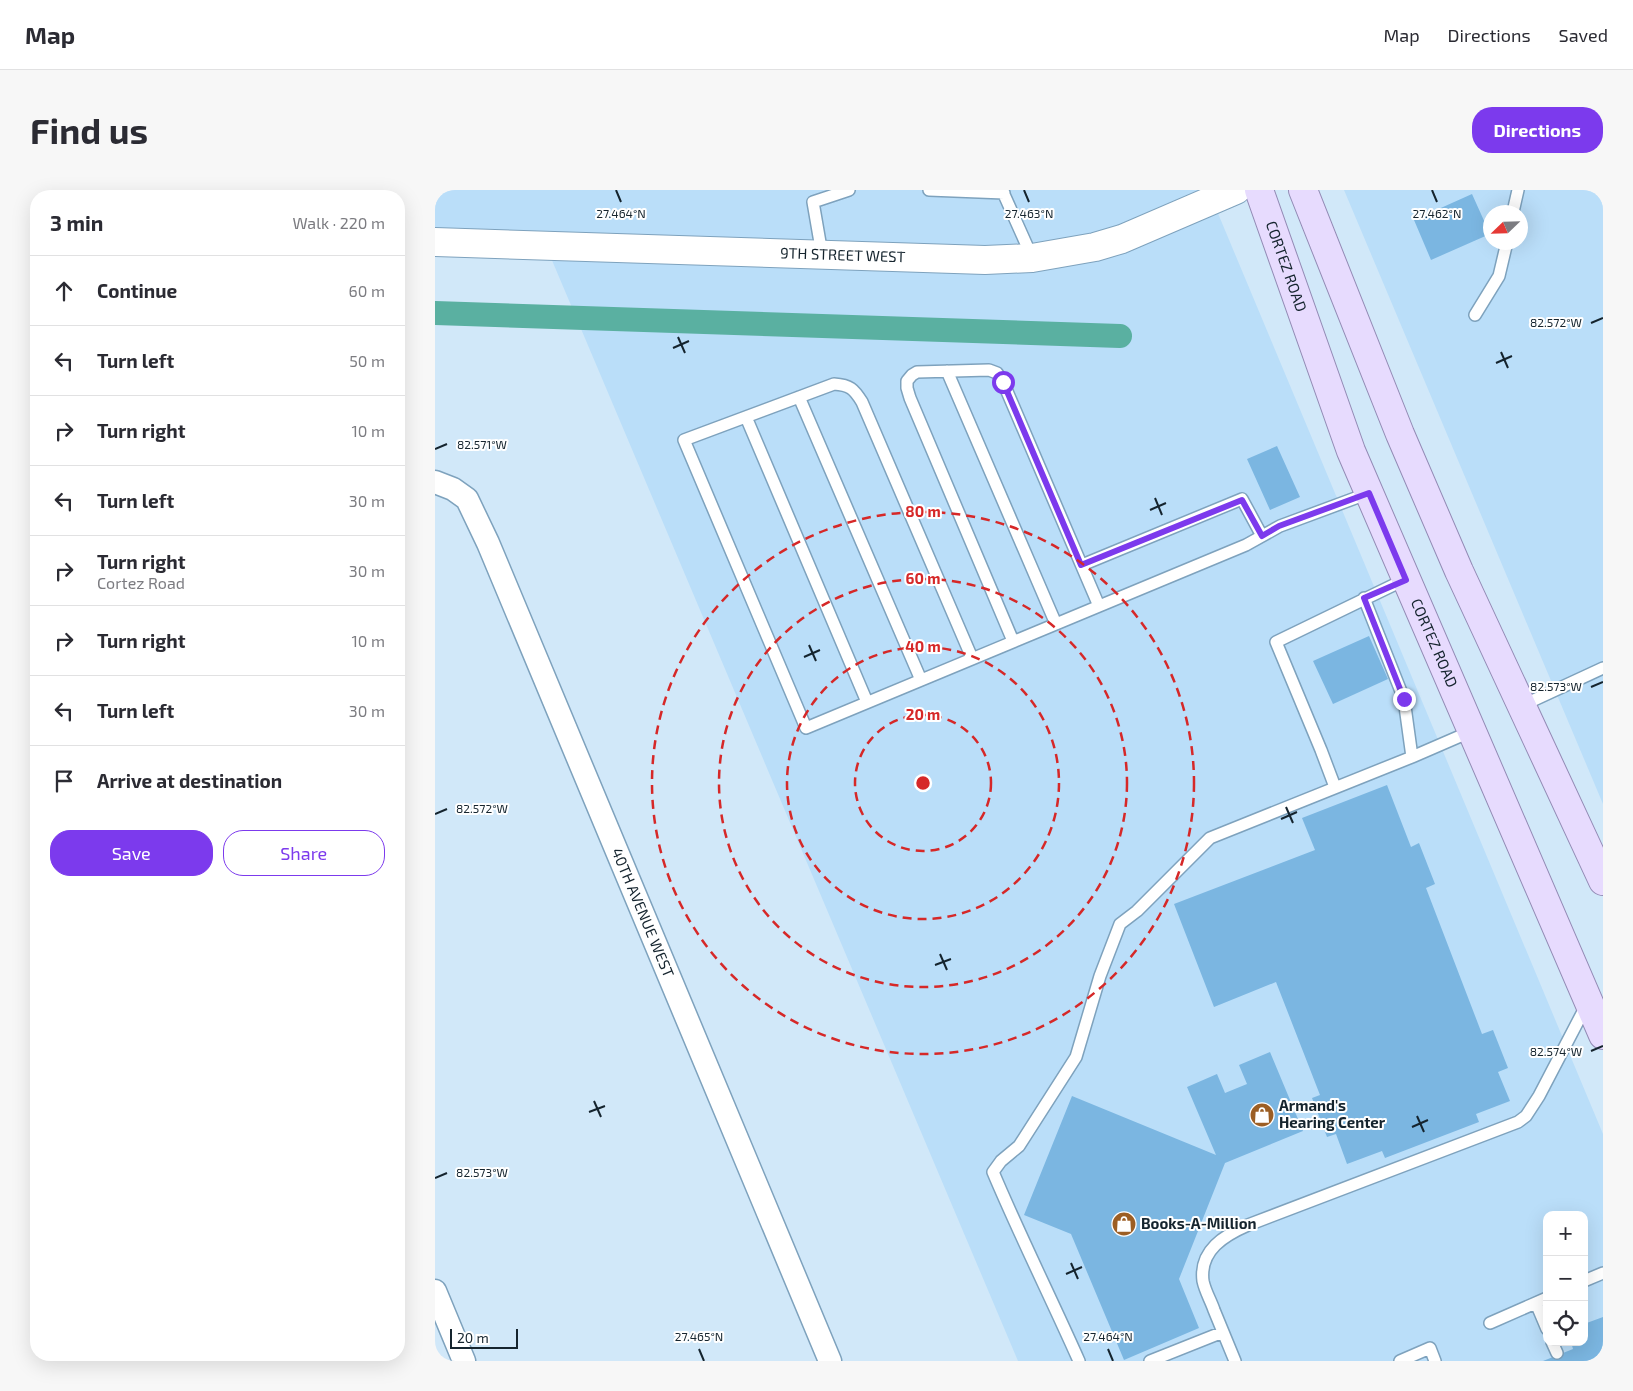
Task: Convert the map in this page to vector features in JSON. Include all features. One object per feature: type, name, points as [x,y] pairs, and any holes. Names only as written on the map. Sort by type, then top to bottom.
[{"type":"main road","name":"9TH STREET WEST","points":[[435,242],[985,260],[1032,258],[1095,247],[1122,239],[1237,190]]},
{"type":"main road","name":"CORTEZ ROAD","points":[[1259,190],[1351,451],[1603,1035]]},
{"type":"main road","points":[[1303,190],[1400,434],[1459,571],[1603,881]]},
{"type":"street","name":"40TH AVENUE WEST","points":[[435,482],[453,489],[467,499],[488,543],[830,1361]]},
{"type":"street","points":[[435,1291],[464,1361]]},
{"type":"lane","points":[[822,255],[813,202],[849,190]]},
{"type":"lane","points":[[929,190],[1003,192],[1032,258]]},
{"type":"lane","points":[[1515,205],[1518,190]]},
{"type":"lane","points":[[1475,316],[1499,276],[1505,250]]},
{"type":"lane","points":[[1013,641],[913,407],[907,388],[907,380],[917,372],[989,370],[997,373],[1003,382],[1099,606]]},
{"type":"lane","points":[[947,372],[1056,624]]},
{"type":"lane","points":[[972,658],[862,402],[854,390],[844,384],[834,384],[684,440],[806,728],[1246,545],[1279,526],[1369,493]]},
{"type":"lane","points":[[799,396],[921,680]]},
{"type":"lane","points":[[746,416],[867,702]]},
{"type":"lane","points":[[1081,565],[1242,500],[1262,536]]},
{"type":"lane","points":[[1335,787],[1276,642],[1364,598],[1406,580]]},
{"type":"lane","points":[[1364,598],[1404,699],[1412,757]]},
{"type":"lane","points":[[1521,706],[1603,668]]},
{"type":"lane","points":[[1079,1361],[1018,1232],[993,1172],[1001,1160],[1019,1146],[1076,1057],[1100,976],[1120,924],[1137,911],[1210,838],[1472,731]]},
{"type":"lane","points":[[1235,1361],[1203,1282],[1206,1260],[1221,1239],[1249,1225],[1518,1122],[1526,1116],[1536,1102],[1589,1001]]},
{"type":"lane","points":[[1588,1279],[1603,1273]]},
{"type":"lane","points":[[1491,1322],[1543,1300]]},
{"type":"lane","points":[[1535,1303],[1543,1320]]},
{"type":"lane","points":[[1150,1361],[1223,1332]]},
{"type":"lane","points":[[1400,1361],[1430,1348],[1435,1361]]},
{"type":"shaded area","points":[[435,190],[1206,190],[1118,228],[1093,235],[1032,246],[986,248],[435,230]]},
{"type":"shaded area","points":[[1344,190],[1603,190],[1603,804]]},
{"type":"shaded area","points":[[1217,211],[1603,1134],[1603,1361],[1018,1361],[551,258],[983,272]]},
{"type":"building","points":[[1472,194],[1483,218],[1483,237],[1431,260],[1414,220]]},
{"type":"building","points":[[1277,446],[1300,497],[1270,510],[1247,459]]},
{"type":"building","points":[[1369,636],[1388,679],[1333,704],[1313,661]]},
{"type":"building","points":[[1387,785],[1411,847],[1419,843],[1435,884],[1426,888],[1482,1034],[1493,1030],[1508,1068],[1498,1072],[1510,1101],[1476,1114],[1479,1122],[1385,1158],[1382,1151],[1347,1164],[1336,1134],[1327,1137],[1312,1098],[1320,1095],[1276,982],[1214,1007],[1174,904],[1315,850],[1302,818]]},
{"type":"building","name":"Books-A-Million","points":[[1270,1052],[1303,1131],[1225,1163],[1179,1279],[1199,1328],[1124,1360],[1071,1234],[1024,1215],[1072,1096],[1216,1155],[1187,1087],[1217,1074],[1225,1093],[1247,1084],[1239,1065]]},
{"type":"building","points":[[1603,1317],[1603,1361],[1543,1361],[1573,1349],[1572,1346],[1588,1346],[1588,1323]]},
{"type":"waterway","points":[[435,313],[1120,336]]},
{"type":"place","name":"Armand's Hearing Center","points":[[1262,1115]]},
{"type":"place","name":"Books-A-Million","points":[[1124,1224]]},
{"type":"route","points":[[1003,382],[1081,565],[1242,500],[1262,536],[1279,526],[1369,493],[1406,580],[1364,598],[1404,699]]}]
